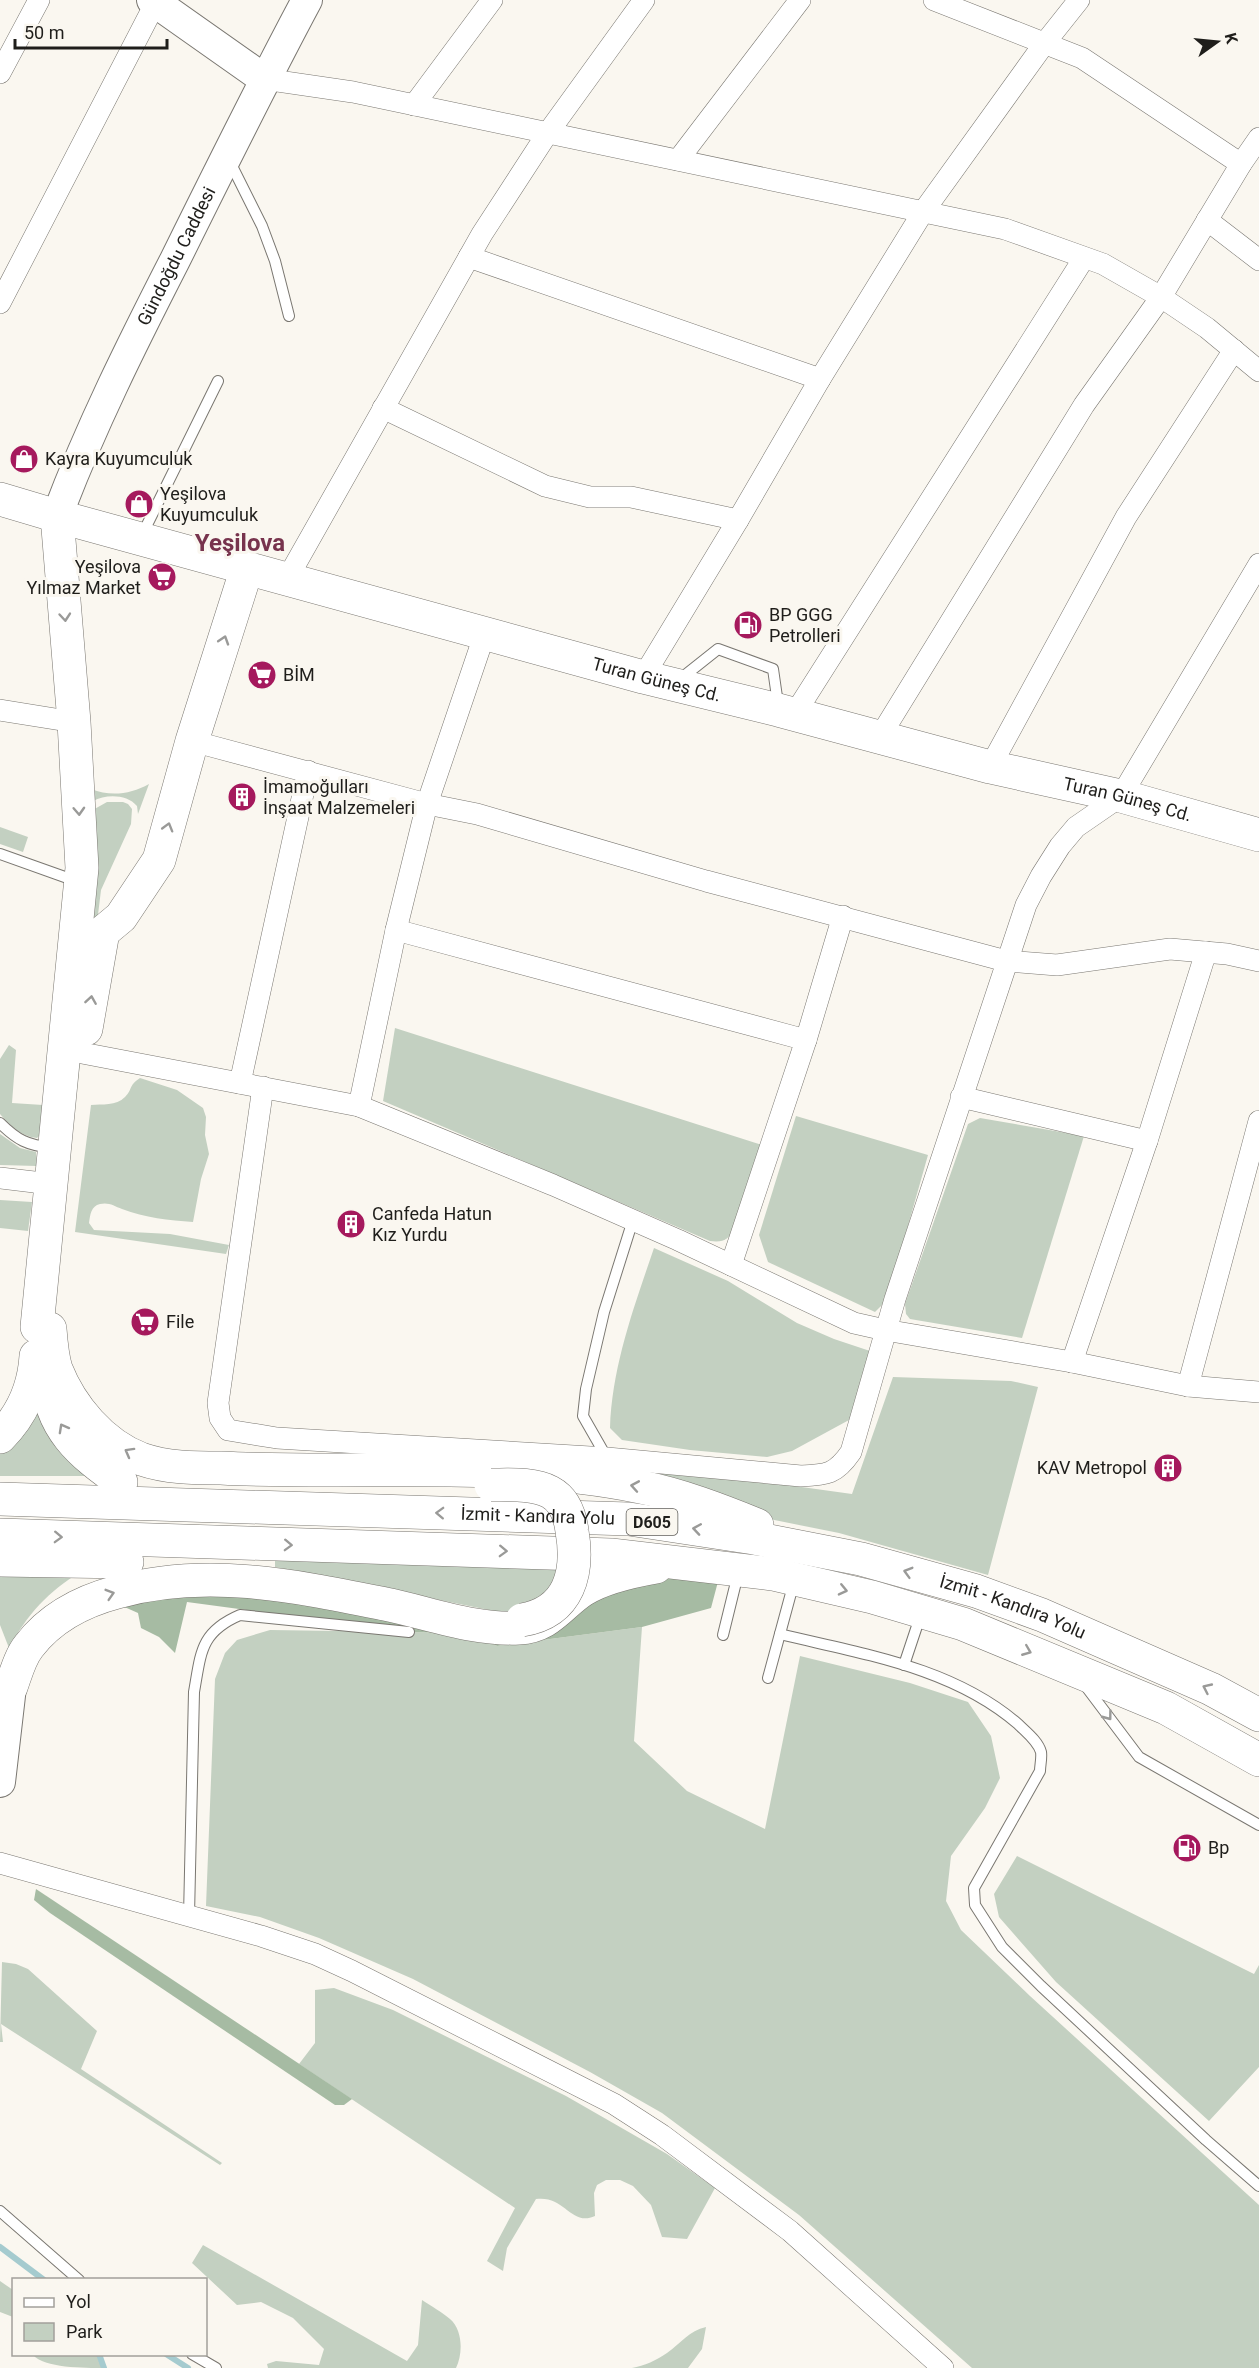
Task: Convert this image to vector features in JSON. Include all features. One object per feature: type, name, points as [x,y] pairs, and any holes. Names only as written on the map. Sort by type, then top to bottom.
[{"type":"main road","name":"Turan Güneş Cd.","points":[[0,499],[659,681],[786,712],[990,767],[1121,796],[1259,834]]},
{"type":"main road","points":[[57,516],[74,722],[82,868],[51,1184],[44,1328],[47,1377],[57,1418],[70,1441],[90,1460],[121,1482]]},
{"type":"main road","points":[[0,1437],[22,1410],[30,1390],[44,1328],[82,1053],[103,932],[121,917],[159,860],[192,741],[247,568]]},
{"type":"main road","points":[[0,1408],[12,1396],[44,1328]]},
{"type":"main road","points":[[44,1328],[56,1367],[72,1398],[92,1425],[124,1450],[166,1467],[253,1470],[480,1470],[556,1473],[642,1487],[710,1506],[772,1531],[808,1549]]},
{"type":"main road","points":[[0,1481],[537,1487],[552,1492],[567,1508],[571,1522],[575,1562],[572,1580],[555,1605],[535,1618],[522,1620],[483,1617],[294,1574],[220,1566],[0,1560]]},
{"type":"main road","name":"İzmit - Kandıra Yolu","points":[[0,1499],[629,1519],[754,1538],[861,1559],[976,1591],[1042,1615],[1211,1689],[1259,1715]]},
{"type":"main road","name":"İzmit - Kandıra Yolu","points":[[0,1535],[611,1555],[795,1579],[872,1596],[963,1624],[1166,1708],[1259,1760]]},
{"type":"main road","points":[[3,1686],[22,1644],[36,1621],[55,1599],[78,1583],[136,1562]]},
{"type":"main road","points":[[3,1686],[29,1646],[54,1620],[80,1605],[105,1595],[158,1583],[186,1579],[237,1580],[276,1584],[387,1605],[475,1625],[521,1628],[546,1621],[585,1589],[630,1572],[678,1563]]},
{"type":"main road","points":[[0,1646],[3,1658],[3,1686]]},
{"type":"street","points":[[0,73],[39,0]]},
{"type":"street","name":"Gündoğdu Caddesi","points":[[57,516],[76,464],[111,387],[264,79],[307,0]]},
{"type":"street","points":[[414,105],[492,0]]},
{"type":"street","points":[[287,579],[469,257],[547,134],[645,0]]},
{"type":"street","points":[[678,160],[800,0]]},
{"type":"street","points":[[934,0],[1082,58],[1241,164]]},
{"type":"street","points":[[659,681],[738,520],[820,379],[923,212],[1044,44],[1079,0]]},
{"type":"street","points":[[0,303],[154,1],[264,79],[353,92],[1005,229],[1103,264],[1161,297],[1207,328],[1259,371]]},
{"type":"street","points":[[879,738],[1084,405],[1161,297],[1259,138]]},
{"type":"street","points":[[1207,220],[1259,260]]},
{"type":"street","points":[[469,257],[820,379]]},
{"type":"street","points":[[786,712],[1084,258]]},
{"type":"street","points":[[990,767],[1126,517],[1234,350]]},
{"type":"street","points":[[383,408],[545,486],[590,497],[631,497],[738,520]]},
{"type":"street","points":[[263,1087],[218,1403],[220,1418],[228,1430],[240,1434],[289,1439],[608,1458],[801,1476],[824,1475],[840,1468],[851,1452],[885,1330],[1026,905],[1060,846],[1076,827],[1121,796],[1259,564]]},
{"type":"street","points":[[359,1106],[396,930],[427,804],[485,633]]},
{"type":"street","points":[[0,710],[74,722]]},
{"type":"street","points":[[192,741],[427,804],[477,814],[706,881],[1006,961],[1057,965],[1170,949],[1227,954],[1259,962]]},
{"type":"street","points":[[240,1083],[308,771]]},
{"type":"street","points":[[731,1265],[806,1040],[843,916]]},
{"type":"street","points":[[396,930],[806,1040]]},
{"type":"street","points":[[1072,1362],[1147,1141],[1206,952]]},
{"type":"street","points":[[82,1053],[359,1106],[633,1220],[854,1323],[1072,1362],[1188,1386],[1259,1392]]},
{"type":"street","points":[[962,1097],[1147,1141]]},
{"type":"street","points":[[1188,1386],[1259,1120]]},
{"type":"street","points":[[0,1178],[51,1184]]},
{"type":"street","points":[[0,1782],[3,1686]]},
{"type":"street","points":[[0,1863],[261,1936],[343,1967],[614,2104],[711,2170],[790,2231],[943,2368]]},
{"type":"lane","points":[[226,156],[262,226],[275,261],[289,316]]},
{"type":"lane","points":[[140,539],[218,381]]},
{"type":"lane","points":[[659,681],[718,649],[773,669],[786,712]]},
{"type":"lane","points":[[0,854],[80,883]]},
{"type":"lane","points":[[0,1123],[14,1137],[30,1144],[55,1148]]},
{"type":"lane","points":[[608,1458],[584,1416],[586,1389],[604,1312],[633,1220]]},
{"type":"lane","points":[[723,1635],[739,1570]]},
{"type":"lane","points":[[768,1678],[795,1579]]},
{"type":"lane","points":[[904,1665],[922,1612]]},
{"type":"lane","points":[[189,1916],[194,1692],[200,1658],[208,1636],[222,1622],[240,1615],[409,1632]]},
{"type":"lane","points":[[780,1634],[932,1674],[976,1693],[1008,1715],[1031,1736],[1041,1752],[1040,1771],[974,1888],[975,1905],[1002,1947],[1041,1986],[1206,2140],[1259,2186]]},
{"type":"lane","points":[[1073,1670],[1139,1757],[1259,1825]]},
{"type":"lane","points":[[0,2211],[77,2278]]},
{"type":"lane","points":[[194,2356],[216,2368]]},
{"type":"green space","points":[[149,784],[138,814],[137,806],[122,797],[110,796],[93,801],[91,789],[106,793],[121,793]]},
{"type":"green space","points":[[107,802],[128,804],[132,809],[131,824],[101,890],[48,1327],[97,1476],[0,1476],[0,1447],[27,1407],[91,811]]},
{"type":"green space","points":[[0,827],[28,837],[23,852],[0,844]]},
{"type":"green space","points":[[395,1028],[762,1145],[736,1228],[725,1239],[710,1241],[383,1101]]},
{"type":"green space","points":[[9,1045],[16,1050],[12,1103],[43,1105],[41,1134],[37,1138],[21,1133],[0,1114],[0,1059]]},
{"type":"green space","points":[[140,1078],[177,1090],[203,1108],[206,1117],[205,1135],[209,1154],[201,1179],[193,1222],[148,1217],[103,1204],[93,1209],[89,1223],[94,1230],[170,1234],[229,1245],[226,1254],[75,1232],[91,1105],[109,1104],[121,1100]]},
{"type":"green space","points":[[796,1116],[928,1155],[887,1300],[875,1312],[768,1262],[759,1235]]},
{"type":"green space","points":[[980,1118],[1084,1136],[1022,1338],[910,1319],[906,1314],[905,1304],[968,1124]]},
{"type":"green space","points":[[0,1134],[20,1148],[36,1152],[37,1166],[0,1165]]},
{"type":"green space","points":[[0,1200],[32,1202],[28,1231],[0,1228]]},
{"type":"green space","points":[[654,1248],[728,1281],[797,1323],[870,1351],[858,1404],[849,1420],[792,1451],[767,1457],[690,1450],[622,1440],[610,1428],[615,1382],[625,1337]]},
{"type":"green space","points":[[893,1377],[1011,1381],[1038,1387],[988,1575],[839,1533],[759,1517],[555,1464],[759,1481],[852,1494]]},
{"type":"green space","points":[[275,1553],[569,1562],[559,1590],[509,1614],[275,1567]]},
{"type":"green space","points":[[0,1565],[81,1572],[58,1587],[39,1605],[9,1648],[0,1625]]},
{"type":"green space","points":[[720,1574],[711,1608],[642,1627],[497,1646],[478,1633],[409,1632],[187,1602],[175,1653],[159,1637],[141,1628],[138,1613],[111,1601],[171,1584],[499,1632],[631,1576]]},
{"type":"green space","points":[[642,1627],[634,1741],[687,1791],[765,1829],[800,1656],[910,1683],[968,1702],[991,1736],[1000,1778],[985,1808],[951,1856],[946,1901],[961,1930],[1259,2205],[1259,2368],[972,2368],[799,2215],[662,2113],[590,2072],[413,1979],[319,1938],[260,1917],[206,1906],[215,1679],[225,1653],[237,1640],[270,1630],[478,1633],[497,1646]]},
{"type":"green space","points":[[1017,1856],[1254,1974],[1259,1965],[1259,2067],[1209,2121],[1056,1982],[999,1917],[994,1894]]},
{"type":"green space","points":[[36,1889],[352,2099],[344,2105],[335,2105],[50,1913],[34,1900]]},
{"type":"green space","points":[[2,1962],[28,1969],[97,2031],[81,2069],[222,2163],[220,2165],[1,2024],[3,2042],[0,2042]]},
{"type":"green space","points":[[334,1988],[393,2010],[566,2096],[667,2154],[715,2188],[687,2239],[662,2237],[651,2205],[633,2186],[620,2180],[606,2180],[597,2185],[594,2193],[595,2216],[580,2217],[554,2202],[536,2199],[507,2248],[503,2271],[487,2261],[515,2208],[299,2064],[315,2043],[315,1990]]},
{"type":"green space","points":[[203,2245],[407,2361],[418,2345],[422,2300],[450,2319],[457,2329],[461,2349],[456,2368],[268,2368],[267,2364],[276,2361],[319,2365],[324,2349],[293,2318],[261,2302],[237,2305],[192,2263]]},
{"type":"green space","points":[[0,2281],[12,2289],[12,2317],[0,2312]]},
{"type":"green space","points":[[706,2327],[702,2349],[688,2368],[632,2368],[659,2358],[690,2334]]},
{"type":"green space","points":[[34,2356],[99,2356],[104,2368],[55,2365]]},
{"type":"waterway","points":[[0,2247],[41,2278]]},
{"type":"waterway","points":[[100,2356],[104,2368]]},
{"type":"waterway","points":[[169,2356],[188,2368]]},
{"type":"place","name":"Kayra Kuyumculuk","points":[[24,459]]},
{"type":"place","name":"Yeşilova Kuyumculuk","points":[[139,504]]},
{"type":"place","name":"Yeşilova Yılmaz Market","points":[[162,577]]},
{"type":"place","name":"BP GGG Petrolleri","points":[[748,625]]},
{"type":"place","name":"BİM","points":[[262,675]]},
{"type":"place","name":"İmamoğulları İnşaat Malzemeleri","points":[[242,797]]},
{"type":"place","name":"Canfeda Hatun Kız Yurdu","points":[[351,1224]]},
{"type":"place","name":"File","points":[[145,1322]]},
{"type":"place","name":"KAV Metropol","points":[[1168,1468]]},
{"type":"place","name":"Bp","points":[[1187,1848]]},
{"type":"district","name":"Yeşilova","points":[[240,543]]}]
